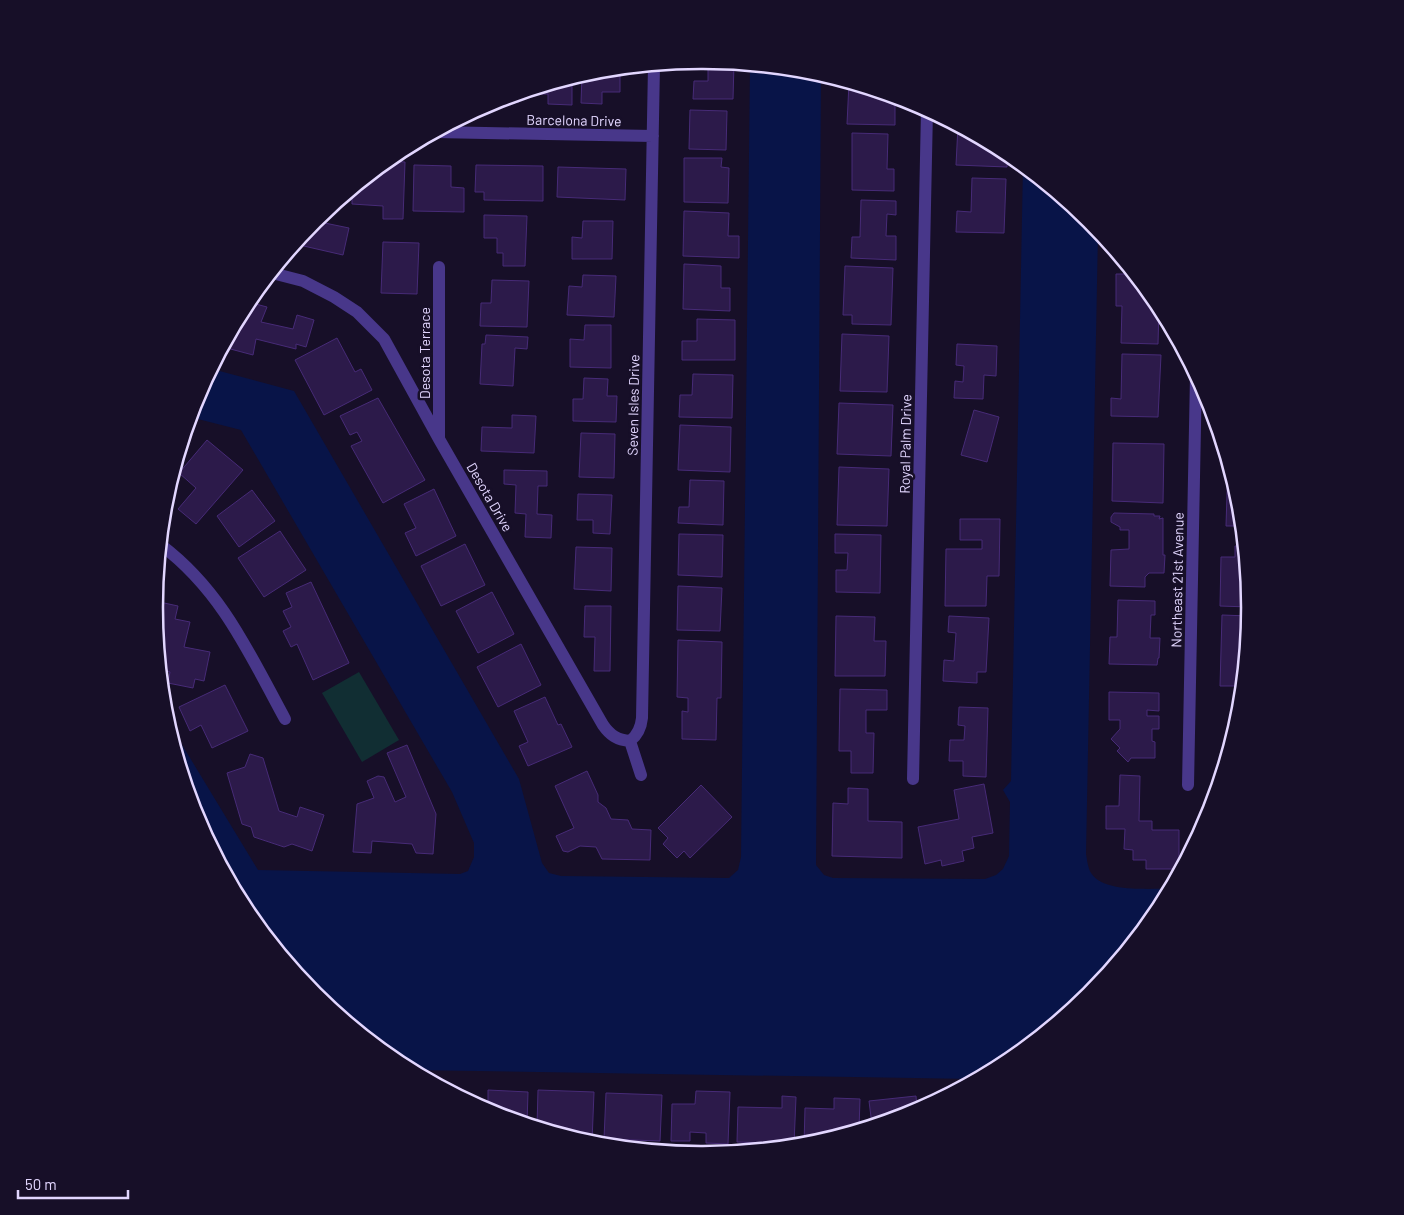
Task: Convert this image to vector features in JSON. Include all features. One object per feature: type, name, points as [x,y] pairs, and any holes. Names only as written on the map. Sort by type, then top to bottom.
[{"type":"street","name":"Seven Isles Drive","points":[[630,741],[636,737],[641,728],[642,718],[654,71]]},
{"type":"street","name":"Royal Palm Drive","points":[[913,779],[926,118]]},
{"type":"street","name":"Barcelona Drive","points":[[449,132],[653,136]]},
{"type":"street","name":"Desota Terrace","points":[[439,267],[439,439]]},
{"type":"street","name":"Desota Drive","points":[[279,275],[303,281],[334,297],[357,312],[384,339],[439,439],[603,725],[618,739],[630,741]]},
{"type":"street","name":"Northeast 21st Avenue","points":[[1188,785],[1196,392]]},
{"type":"street","points":[[167,550],[190,569],[214,597],[237,631],[285,718]]},
{"type":"street","points":[[630,741],[641,775]]},
{"type":"green space","points":[[359,672],[399,740],[362,762],[322,693]]},
{"type":"shaded area","points":[[750,71],[772,73],[821,82],[816,865],[824,875],[833,878],[985,879],[996,875],[1003,869],[1009,856],[1010,802],[1003,790],[1011,781],[1023,175],[1057,202],[1098,242],[1086,854],[1091,873],[1106,884],[1127,888],[1161,889],[1107,963],[1057,1013],[1030,1035],[962,1079],[427,1070],[374,1035],[347,1013],[297,963],[275,935],[235,877],[219,846],[204,814],[181,743],[258,870],[460,874],[468,871],[474,857],[474,843],[452,792],[241,430],[197,419],[218,371],[294,391],[519,779],[542,863],[549,873],[561,876],[729,878],[738,870],[741,857]]},
{"type":"building","points":[[708,69],[734,70],[733,99],[693,99],[694,81],[708,81]]},
{"type":"building","points":[[620,75],[620,92],[602,92],[602,104],[581,103],[582,83]]},
{"type":"building","points":[[572,85],[572,105],[548,104],[548,94],[539,94]]},
{"type":"building","points":[[849,89],[895,105],[895,125],[847,124]]},
{"type":"building","points":[[690,110],[727,111],[726,150],[689,149]]},
{"type":"building","points":[[852,133],[888,134],[887,169],[894,169],[894,191],[852,190]]},
{"type":"building","points":[[958,134],[1007,164],[1007,167],[956,165]]},
{"type":"building","points":[[684,158],[722,158],[721,167],[729,168],[728,203],[684,202]]},
{"type":"building","points":[[400,162],[405,162],[403,219],[383,219],[383,206],[352,204],[352,198],[374,180]]},
{"type":"building","points":[[414,165],[451,166],[451,187],[464,188],[464,212],[413,211]]},
{"type":"building","points":[[476,165],[543,166],[543,201],[484,200],[484,192],[475,192]]},
{"type":"building","points":[[558,167],[626,169],[625,200],[557,197]]},
{"type":"building","points":[[972,178],[1006,179],[1004,233],[956,232],[957,211],[971,212]]},
{"type":"building","points":[[861,200],[896,201],[896,215],[887,214],[886,236],[896,236],[896,260],[851,258],[852,237],[860,237]]},
{"type":"building","points":[[684,211],[729,213],[728,236],[739,236],[739,258],[683,256]]},
{"type":"building","points":[[484,215],[527,216],[525,266],[503,266],[503,253],[497,253],[497,238],[484,238]]},
{"type":"building","points":[[583,221],[613,221],[612,259],[572,259],[572,237],[582,238]]},
{"type":"building","points":[[325,223],[349,228],[343,255],[303,246]]},
{"type":"building","points":[[383,242],[419,243],[417,294],[381,293]]},
{"type":"building","points":[[684,264],[721,266],[721,288],[730,288],[730,311],[683,309]]},
{"type":"building","points":[[845,266],[893,268],[891,325],[852,324],[852,315],[843,315]]},
{"type":"building","points":[[1116,274],[1124,274],[1159,322],[1158,344],[1121,343],[1122,306],[1116,306]]},
{"type":"building","points":[[583,275],[616,276],[614,317],[567,315],[569,286],[582,287]]},
{"type":"building","points":[[492,280],[529,281],[527,327],[480,326],[481,303],[491,303]]},
{"type":"building","points":[[257,304],[267,307],[261,322],[293,329],[297,315],[314,320],[306,347],[296,344],[296,349],[256,339],[253,355],[229,349]]},
{"type":"building","points":[[697,319],[735,320],[735,360],[682,360],[682,341],[697,341]]},
{"type":"building","points":[[585,325],[611,325],[611,368],[570,367],[570,339],[584,340]]},
{"type":"building","points":[[842,334],[889,336],[887,392],[840,391]]},
{"type":"building","points":[[486,335],[528,337],[527,349],[515,348],[513,386],[480,384],[482,344],[485,344]]},
{"type":"building","points":[[337,338],[355,372],[361,369],[372,390],[324,415],[295,360]]},
{"type":"building","points":[[957,344],[997,346],[996,376],[984,375],[983,399],[954,398],[955,381],[963,382],[964,366],[956,365]]},
{"type":"building","points":[[1122,354],[1161,355],[1158,417],[1111,416],[1111,398],[1121,399]]},
{"type":"building","points":[[693,374],[733,375],[732,418],[679,417],[680,395],[692,395]]},
{"type":"building","points":[[584,378],[608,379],[607,396],[617,396],[616,422],[573,421],[573,399],[583,399]]},
{"type":"building","points":[[378,398],[425,480],[383,503],[351,446],[362,441],[357,432],[350,435],[340,416]]},
{"type":"building","points":[[839,403],[893,405],[891,456],[837,454]]},
{"type":"building","points":[[974,410],[999,417],[987,462],[961,455]]},
{"type":"building","points":[[512,415],[536,416],[534,453],[481,451],[482,427],[512,428]]},
{"type":"building","points":[[680,425],[731,427],[730,472],[678,470]]},
{"type":"building","points":[[581,433],[615,434],[614,478],[579,477]]},
{"type":"building","points":[[207,440],[243,470],[196,524],[178,509],[196,488],[181,474],[182,470]]},
{"type":"building","points":[[1113,443],[1164,444],[1163,503],[1112,501]]},
{"type":"building","points":[[839,467],[889,469],[887,526],[837,525]]},
{"type":"building","points":[[504,470],[547,471],[547,486],[538,486],[537,514],[552,515],[551,538],[525,537],[526,514],[515,513],[516,485],[504,484]]},
{"type":"building","points":[[690,480],[724,481],[723,525],[678,523],[679,507],[689,507]]},
{"type":"building","points":[[434,489],[456,536],[416,556],[405,533],[416,528],[404,504]]},
{"type":"building","points":[[252,490],[275,521],[239,547],[217,516]]},
{"type":"building","points":[[1227,490],[1234,526],[1226,526]]},
{"type":"building","points":[[578,494],[612,495],[610,534],[593,533],[593,520],[577,520]]},
{"type":"building","points":[[1114,513],[1154,514],[1154,516],[1160,516],[1159,519],[1163,518],[1164,573],[1149,573],[1145,577],[1145,587],[1110,586],[1111,550],[1129,549],[1129,530],[1120,530],[1120,527],[1111,522],[1111,517]]},
{"type":"building","points":[[960,519],[1000,519],[999,576],[987,576],[986,606],[945,606],[946,549],[982,549],[982,540],[960,540]]},
{"type":"building","points":[[280,531],[306,570],[264,597],[238,558]]},
{"type":"building","points":[[679,534],[723,535],[722,577],[678,575]]},
{"type":"building","points":[[835,534],[881,535],[880,593],[836,592],[836,570],[847,570],[848,553],[835,553]]},
{"type":"building","points":[[465,544],[485,585],[441,606],[421,566]]},
{"type":"building","points":[[1235,546],[1237,546],[1241,607],[1220,606],[1221,557],[1235,557]]},
{"type":"building","points":[[576,547],[612,548],[611,591],[574,589]]},
{"type":"building","points":[[311,582],[349,663],[313,680],[297,644],[291,647],[283,631],[291,627],[283,611],[292,607],[286,593]]},
{"type":"building","points":[[678,586],[722,588],[720,631],[677,630]]},
{"type":"building","points":[[492,592],[514,634],[478,653],[456,611]]},
{"type":"building","points":[[1118,600],[1155,601],[1155,615],[1151,615],[1150,638],[1160,638],[1157,665],[1109,664],[1110,637],[1117,637]]},
{"type":"building","points":[[163,603],[178,606],[175,619],[190,622],[184,647],[210,652],[204,681],[195,679],[193,688],[169,683],[170,672],[167,671],[164,643]]},
{"type":"building","points":[[585,606],[611,606],[610,671],[594,671],[595,637],[584,637]]},
{"type":"building","points":[[1222,615],[1241,616],[1240,643],[1235,686],[1220,686]]},
{"type":"building","points":[[836,616],[875,617],[874,641],[886,641],[885,676],[835,676]]},
{"type":"building","points":[[949,616],[989,618],[986,672],[977,672],[977,683],[943,681],[944,660],[954,661],[956,633],[948,632]]},
{"type":"building","points":[[678,640],[722,642],[721,698],[717,698],[716,740],[682,739],[682,711],[688,712],[688,698],[677,697]]},
{"type":"building","points":[[521,644],[541,685],[498,707],[477,667]]},
{"type":"building","points":[[225,685],[248,731],[212,748],[201,725],[190,731],[179,707]]},
{"type":"building","points":[[840,689],[887,690],[887,710],[866,710],[866,733],[874,733],[873,773],[851,773],[851,751],[839,751]]},
{"type":"building","points":[[1109,692],[1159,693],[1159,711],[1147,710],[1147,716],[1159,716],[1159,729],[1152,729],[1152,741],[1155,742],[1155,758],[1131,758],[1128,762],[1117,751],[1120,748],[1111,739],[1120,729],[1120,720],[1109,720]]},
{"type":"building","points":[[545,697],[558,725],[561,724],[572,747],[528,766],[519,746],[528,742],[514,711]]},
{"type":"building","points":[[959,707],[988,708],[986,777],[963,776],[963,761],[949,761],[950,740],[964,740],[965,726],[958,725]]},
{"type":"building","points":[[407,745],[436,814],[433,854],[416,853],[412,844],[372,841],[371,853],[353,852],[357,804],[374,798],[367,781],[378,776],[384,777],[395,802],[406,797],[387,753]]},
{"type":"building","points":[[250,754],[263,758],[279,811],[297,817],[300,807],[324,815],[312,851],[292,844],[284,847],[254,837],[251,827],[242,824],[227,773],[245,767]]},
{"type":"building","points":[[587,771],[598,795],[598,802],[606,808],[611,819],[628,820],[632,829],[651,830],[650,860],[602,859],[596,847],[580,846],[568,852],[563,851],[556,836],[574,828],[555,786]]},
{"type":"building","points":[[1120,775],[1140,776],[1139,821],[1152,821],[1152,830],[1179,830],[1179,858],[1173,869],[1146,869],[1146,860],[1133,860],[1133,850],[1124,849],[1125,829],[1106,829],[1106,806],[1119,806]]},
{"type":"building","points":[[984,784],[993,833],[972,837],[974,848],[962,851],[964,861],[942,866],[941,860],[925,864],[918,827],[959,819],[954,790]]},
{"type":"building","points":[[701,785],[732,817],[690,858],[684,851],[677,858],[663,844],[668,838],[658,828]]},
{"type":"building","points":[[848,788],[868,789],[868,821],[902,822],[902,858],[832,856],[833,803],[848,804]]},
{"type":"building","points":[[488,1090],[528,1092],[527,1117],[496,1105],[488,1102]]},
{"type":"building","points":[[538,1090],[594,1092],[592,1135],[537,1120]]},
{"type":"building","points":[[696,1091],[730,1092],[728,1144],[706,1143],[706,1133],[690,1132],[690,1141],[671,1141],[672,1104],[695,1104]]},
{"type":"building","points":[[606,1093],[662,1095],[660,1141],[604,1137]]},
{"type":"building","points":[[782,1096],[796,1097],[794,1138],[762,1143],[737,1142],[738,1107],[782,1108]]},
{"type":"building","points":[[916,1096],[916,1101],[871,1119],[869,1101]]},
{"type":"building","points":[[834,1098],[860,1099],[859,1123],[804,1136],[805,1108],[834,1109]]}]
